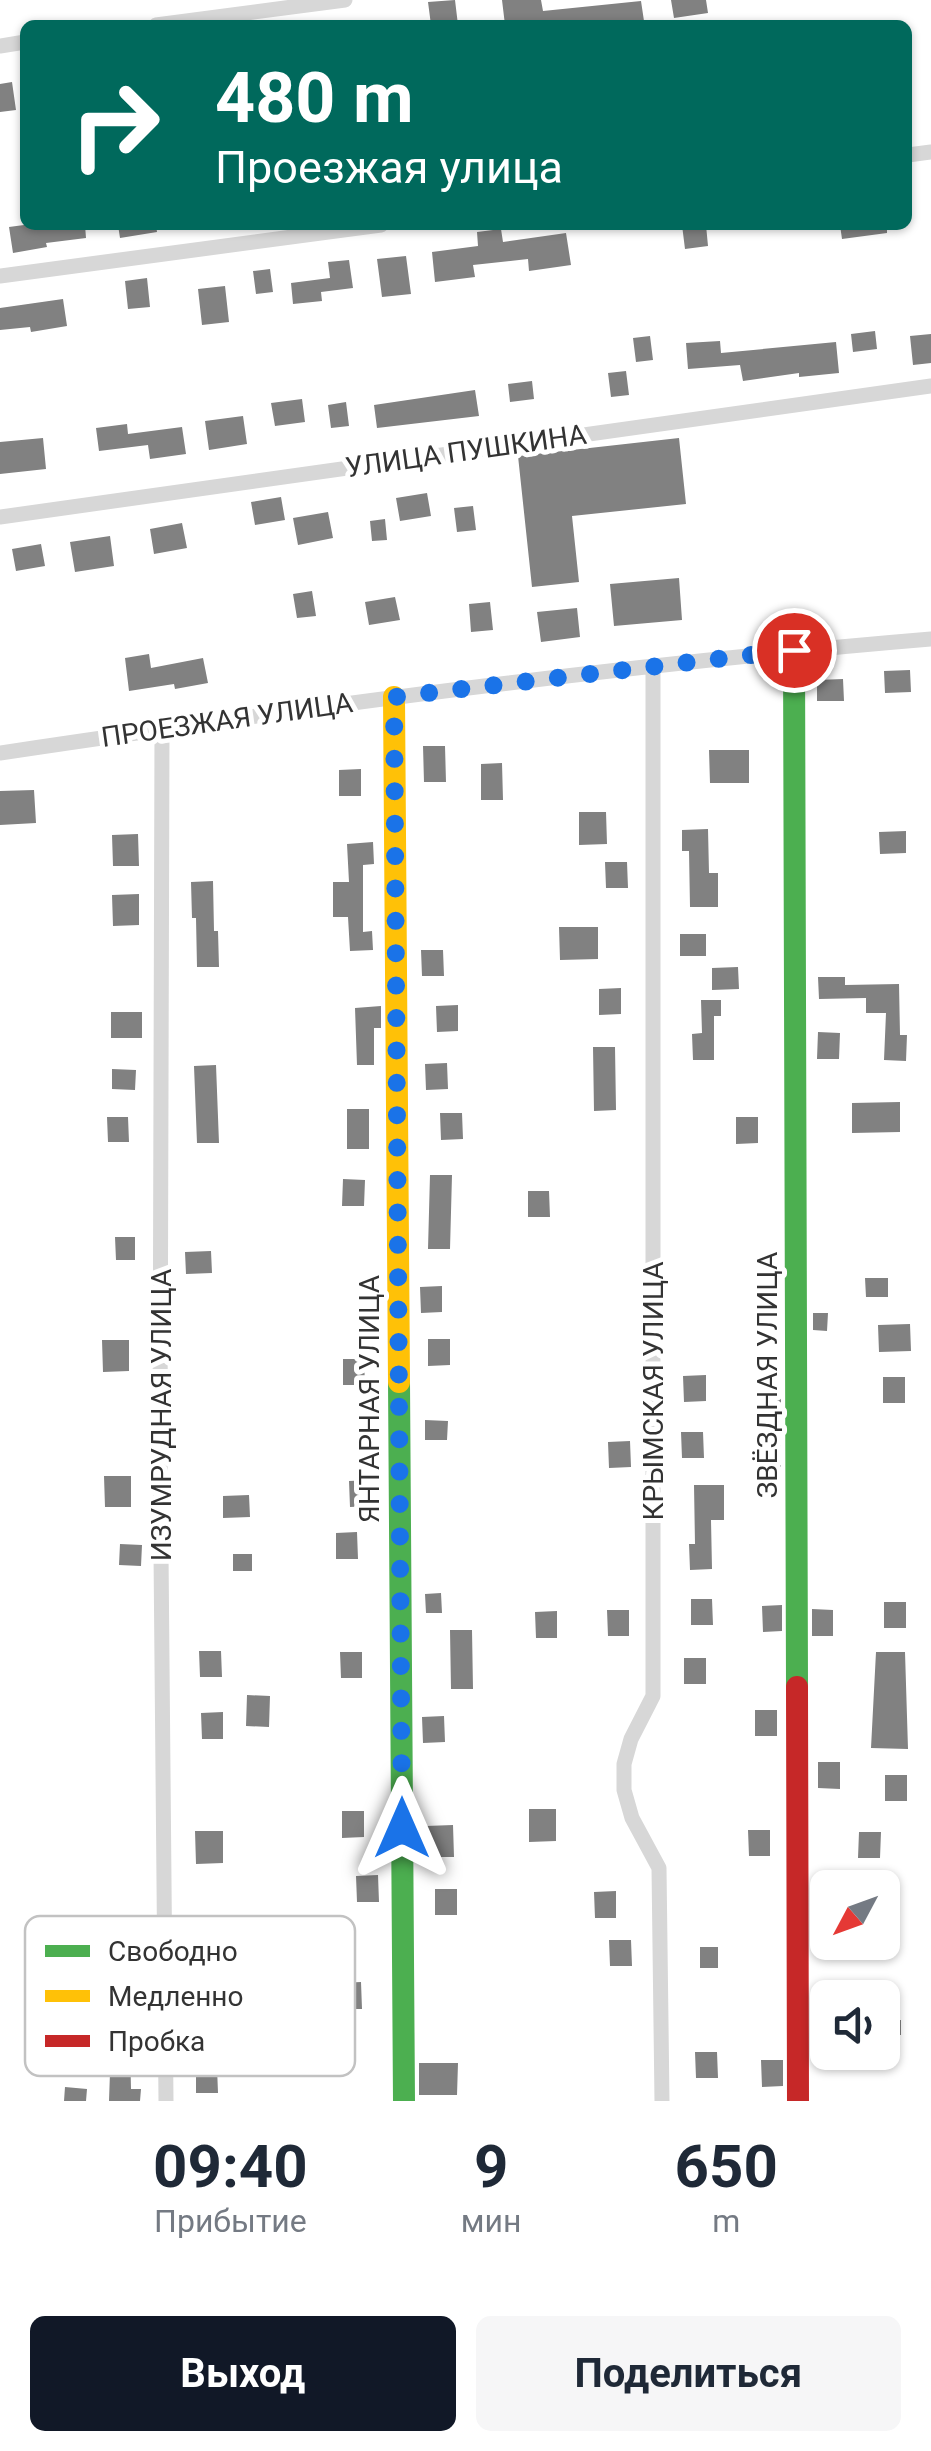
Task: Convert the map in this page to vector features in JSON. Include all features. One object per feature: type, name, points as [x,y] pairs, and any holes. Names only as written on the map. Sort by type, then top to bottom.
[{"type":"street","points":[[194,20],[344,0]]},
{"type":"street","points":[[0,276],[344,230]]},
{"type":"street","name":"УЛИЦА ПУШКИНА","points":[[0,516],[931,386]]},
{"type":"street","name":"ПРОЕЗЖАЯ УЛИЦА","points":[[0,753],[394,697],[794,650],[931,638]]},
{"type":"street","name":"ЗВЁЗДНАЯ УЛИЦА","points":[[794,650],[798,2101]]},
{"type":"street","name":"КРЫМСКАЯ УЛИЦА","points":[[653,666],[654,1696],[631,1739],[624,1764],[624,1790],[632,1818],[659,1868],[662,2101]]},
{"type":"street","name":"ЯНТАРНАЯ УЛИЦА","points":[[394,697],[404,2101]]},
{"type":"street","name":"ИЗУМРУДНАЯ УЛИЦА","points":[[162,728],[160,1463],[164,1916]]},
{"type":"street","name":"ИЗУМРУДНАЯ УЛИЦА","points":[[166,2076],[166,2101]]},
{"type":"building","points":[[455,0],[457,20],[430,20],[428,2]]},
{"type":"building","points":[[502,0],[541,0],[543,11],[641,1],[644,20],[504,20]]},
{"type":"building","points":[[671,0],[706,0],[708,13],[674,18]]},
{"type":"building","points":[[12,82],[16,110],[0,112],[0,84]]},
{"type":"building","points":[[9,227],[85,230],[86,238],[46,243],[47,247],[13,253]]},
{"type":"building","points":[[119,230],[157,230],[157,232],[120,238]]},
{"type":"building","points":[[501,230],[503,242],[566,233],[571,265],[529,271],[528,259],[473,265],[475,277],[435,282],[432,252],[478,246],[477,232]]},
{"type":"building","points":[[683,230],[706,230],[708,246],[685,249]]},
{"type":"building","points":[[841,230],[887,230],[887,233],[842,239]]},
{"type":"building","points":[[406,256],[411,294],[382,297],[377,259]]},
{"type":"building","points":[[349,260],[353,288],[321,292],[322,301],[293,304],[291,283],[330,278],[328,262]]},
{"type":"building","points":[[270,269],[273,292],[256,294],[253,271]]},
{"type":"building","points":[[147,278],[150,307],[128,309],[125,281]]},
{"type":"building","points":[[225,286],[229,322],[202,325],[198,289]]},
{"type":"building","points":[[63,299],[67,326],[31,332],[30,327],[0,330],[0,308]]},
{"type":"building","points":[[875,331],[877,349],[853,352],[851,334]]},
{"type":"building","points":[[931,334],[931,363],[913,365],[910,336]]},
{"type":"building","points":[[650,336],[653,360],[636,362],[633,338]]},
{"type":"building","points":[[720,341],[721,353],[836,342],[839,373],[799,377],[799,373],[743,381],[740,365],[688,369],[686,343]]},
{"type":"building","points":[[626,371],[629,395],[611,397],[608,373]]},
{"type":"building","points":[[532,381],[534,399],[510,402],[508,384]]},
{"type":"building","points":[[475,390],[479,416],[377,428],[374,405]]},
{"type":"building","points":[[302,399],[305,422],[275,426],[271,403]]},
{"type":"building","points":[[346,402],[349,426],[331,428],[328,405]]},
{"type":"building","points":[[243,416],[247,444],[209,450],[205,421]]},
{"type":"building","points":[[127,424],[128,434],[182,427],[186,454],[150,459],[148,445],[99,451],[96,428]]},
{"type":"building","points":[[43,438],[46,469],[0,474],[0,442]]},
{"type":"building","points":[[679,438],[686,504],[572,516],[579,582],[532,587],[518,456]]},
{"type":"building","points":[[427,493],[431,516],[400,521],[396,498]]},
{"type":"building","points":[[281,497],[285,520],[255,525],[251,502]]},
{"type":"building","points":[[473,506],[476,530],[457,532],[454,508]]},
{"type":"building","points":[[328,512],[333,538],[298,545],[293,518]]},
{"type":"building","points":[[385,519],[387,540],[372,541],[370,521]]},
{"type":"building","points":[[182,523],[187,548],[154,554],[150,529]]},
{"type":"building","points":[[110,536],[114,566],[75,572],[70,542]]},
{"type":"building","points":[[41,544],[45,566],[16,571],[12,549]]},
{"type":"building","points":[[679,578],[682,620],[614,626],[610,584]]},
{"type":"building","points":[[312,591],[316,616],[297,618],[293,594]]},
{"type":"building","points":[[395,597],[400,620],[369,625],[365,602]]},
{"type":"building","points":[[490,602],[493,630],[471,632],[469,604]]},
{"type":"building","points":[[577,608],[580,637],[541,642],[537,612]]},
{"type":"building","points":[[149,654],[151,668],[203,658],[208,683],[129,691],[125,658]]},
{"type":"building","points":[[910,670],[911,692],[885,693],[884,671]]},
{"type":"building","points":[[843,679],[844,701],[817,701],[817,680]]},
{"type":"building","points":[[423,746],[445,746],[446,782],[424,782]]},
{"type":"building","points":[[709,750],[749,750],[749,783],[710,783]]},
{"type":"building","points":[[502,763],[503,800],[481,800],[481,764]]},
{"type":"building","points":[[361,769],[361,796],[339,796],[339,770]]},
{"type":"building","points":[[34,790],[36,823],[0,825],[0,791]]},
{"type":"building","points":[[579,812],[606,812],[607,844],[579,845]]},
{"type":"building","points":[[708,829],[709,873],[718,873],[718,907],[690,907],[689,851],[682,851],[682,830]]},
{"type":"building","points":[[906,831],[906,853],[880,854],[879,832]]},
{"type":"building","points":[[138,834],[139,866],[113,866],[112,835]]},
{"type":"building","points":[[373,842],[374,864],[363,865],[363,932],[372,931],[373,950],[350,951],[348,917],[333,917],[333,882],[349,882],[347,844]]},
{"type":"building","points":[[605,862],[627,862],[628,888],[606,888]]},
{"type":"building","points":[[213,881],[219,967],[197,967],[191,882]]},
{"type":"building","points":[[139,894],[139,925],[113,926],[112,895]]},
{"type":"building","points":[[559,927],[598,927],[598,959],[560,960]]},
{"type":"building","points":[[680,934],[706,934],[706,956],[680,956]]},
{"type":"building","points":[[421,950],[443,950],[444,976],[422,976]]},
{"type":"building","points":[[738,967],[739,989],[712,990],[712,968]]},
{"type":"building","points":[[818,977],[845,977],[845,985],[899,984],[900,1035],[907,1035],[906,1061],[884,1060],[886,1013],[866,1013],[866,998],[819,999]]},
{"type":"building","points":[[621,988],[621,1014],[599,1015],[599,989]]},
{"type":"building","points":[[701,1000],[721,1000],[721,1016],[714,1016],[714,1060],[693,1060],[692,1034],[702,1033]]},
{"type":"building","points":[[458,1005],[458,1031],[437,1032],[436,1006]]},
{"type":"building","points":[[381,1006],[381,1028],[374,1028],[374,1065],[357,1065],[355,1008]]},
{"type":"building","points":[[111,1012],[142,1012],[142,1038],[111,1038]]},
{"type":"building","points":[[818,1032],[840,1033],[839,1059],[817,1059]]},
{"type":"building","points":[[593,1047],[615,1047],[616,1110],[594,1111]]},
{"type":"building","points":[[447,1063],[448,1089],[426,1090],[425,1064]]},
{"type":"building","points":[[216,1065],[219,1143],[197,1143],[194,1066]]},
{"type":"building","points":[[112,1069],[136,1070],[135,1090],[112,1089]]},
{"type":"building","points":[[900,1102],[900,1132],[852,1133],[852,1103]]},
{"type":"building","points":[[347,1109],[369,1109],[369,1149],[347,1149]]},
{"type":"building","points":[[440,1113],[462,1113],[463,1139],[441,1140]]},
{"type":"building","points":[[107,1117],[128,1117],[129,1142],[108,1142]]},
{"type":"building","points":[[736,1117],[758,1117],[758,1143],[736,1144]]},
{"type":"building","points":[[430,1175],[452,1175],[450,1249],[428,1249]]},
{"type":"building","points":[[343,1179],[365,1180],[364,1206],[342,1206]]},
{"type":"building","points":[[528,1191],[549,1191],[550,1217],[528,1217]]},
{"type":"building","points":[[115,1237],[135,1237],[135,1260],[116,1260]]},
{"type":"building","points":[[211,1251],[212,1273],[186,1274],[185,1252]]},
{"type":"building","points":[[865,1278],[888,1278],[888,1297],[866,1297]]},
{"type":"building","points":[[442,1286],[442,1312],[421,1313],[420,1287]]},
{"type":"building","points":[[813,1313],[828,1313],[827,1331],[813,1330]]},
{"type":"building","points":[[910,1324],[911,1351],[879,1352],[878,1325]]},
{"type":"building","points":[[428,1339],[450,1339],[450,1365],[428,1366]]},
{"type":"building","points":[[102,1340],[129,1340],[129,1371],[103,1372]]},
{"type":"building","points":[[343,1359],[364,1359],[365,1385],[343,1385]]},
{"type":"building","points":[[706,1375],[706,1401],[684,1402],[683,1376]]},
{"type":"building","points":[[883,1377],[905,1377],[905,1403],[883,1403]]},
{"type":"building","points":[[762,1386],[781,1386],[781,1412],[763,1412]]},
{"type":"building","points":[[425,1420],[448,1421],[447,1440],[425,1440]]},
{"type":"building","points":[[681,1432],[703,1432],[704,1458],[682,1458]]},
{"type":"building","points":[[630,1441],[631,1467],[609,1468],[608,1442]]},
{"type":"building","points":[[760,1442],[781,1442],[781,1468],[761,1468]]},
{"type":"building","points":[[104,1476],[131,1476],[131,1507],[105,1507]]},
{"type":"building","points":[[372,1480],[372,1506],[350,1507],[349,1481]]},
{"type":"building","points":[[694,1485],[724,1485],[724,1520],[711,1520],[712,1569],[690,1570],[689,1544],[695,1544]]},
{"type":"building","points":[[249,1495],[250,1517],[223,1518],[223,1496]]},
{"type":"building","points":[[357,1532],[358,1559],[336,1559],[336,1533]]},
{"type":"building","points":[[120,1544],[142,1545],[141,1566],[119,1565]]},
{"type":"building","points":[[233,1554],[252,1554],[252,1571],[233,1571]]},
{"type":"building","points":[[441,1593],[442,1613],[426,1613],[425,1594]]},
{"type":"building","points":[[691,1599],[712,1599],[713,1625],[691,1625]]},
{"type":"building","points":[[884,1602],[906,1602],[906,1628],[884,1628]]},
{"type":"building","points":[[782,1605],[782,1631],[763,1632],[762,1606]]},
{"type":"building","points":[[812,1609],[833,1610],[833,1636],[812,1636]]},
{"type":"building","points":[[607,1610],[629,1610],[629,1636],[608,1636]]},
{"type":"building","points":[[557,1611],[557,1638],[536,1638],[535,1612]]},
{"type":"building","points":[[450,1630],[472,1630],[473,1689],[451,1689]]},
{"type":"building","points":[[199,1651],[221,1651],[222,1677],[200,1677]]},
{"type":"building","points":[[340,1652],[362,1652],[362,1678],[341,1678]]},
{"type":"building","points":[[876,1652],[905,1652],[908,1749],[871,1748]]},
{"type":"building","points":[[684,1658],[706,1658],[706,1684],[684,1684]]},
{"type":"building","points":[[247,1695],[270,1696],[269,1727],[246,1726]]},
{"type":"building","points":[[755,1710],[777,1710],[777,1736],[755,1736]]},
{"type":"building","points":[[223,1712],[223,1739],[202,1739],[201,1713]]},
{"type":"building","points":[[444,1716],[445,1742],[423,1743],[422,1717]]},
{"type":"building","points":[[818,1762],[840,1762],[840,1789],[818,1788]]},
{"type":"building","points":[[885,1775],[907,1775],[907,1801],[885,1801]]},
{"type":"building","points":[[529,1809],[556,1809],[556,1841],[529,1842]]},
{"type":"building","points":[[342,1811],[364,1811],[364,1837],[342,1838]]},
{"type":"building","points":[[453,1825],[454,1857],[427,1857],[426,1826]]},
{"type":"building","points":[[748,1830],[770,1830],[770,1856],[749,1856]]},
{"type":"building","points":[[195,1831],[223,1831],[223,1863],[196,1864]]},
{"type":"building","points":[[859,1832],[881,1832],[880,1858],[858,1858]]},
{"type":"building","points":[[378,1875],[379,1902],[357,1902],[356,1876]]},
{"type":"building","points":[[435,1889],[457,1889],[457,1915],[435,1915]]},
{"type":"building","points":[[616,1891],[616,1918],[595,1918],[594,1892]]},
{"type":"building","points":[[609,1940],[631,1940],[632,1966],[610,1966]]},
{"type":"building","points":[[700,1947],[718,1947],[718,1968],[700,1968]]},
{"type":"building","points":[[355,1982],[361,1982],[362,2009],[355,2009]]},
{"type":"building","points":[[695,2052],[717,2052],[718,2078],[696,2078]]},
{"type":"building","points":[[761,2060],[783,2060],[783,2086],[762,2087]]},
{"type":"building","points":[[419,2063],[458,2063],[457,2095],[419,2095]]},
{"type":"building","points":[[110,2076],[131,2076],[131,2089],[141,2089],[140,2101],[109,2101]]},
{"type":"building","points":[[196,2076],[217,2076],[218,2093],[196,2093]]},
{"type":"building","points":[[65,2087],[87,2089],[86,2101],[64,2101]]},
{"type":"traffic: fast","points":[[794,650],[797,1687]]},
{"type":"traffic: fast","points":[[399,1382],[404,2101]]},
{"type":"traffic: slow","points":[[394,697],[399,1382]]},
{"type":"traffic: jam","points":[[797,1687],[798,2101]]},
{"type":"route","points":[[402,1828],[394,697],[794,650]]}]
